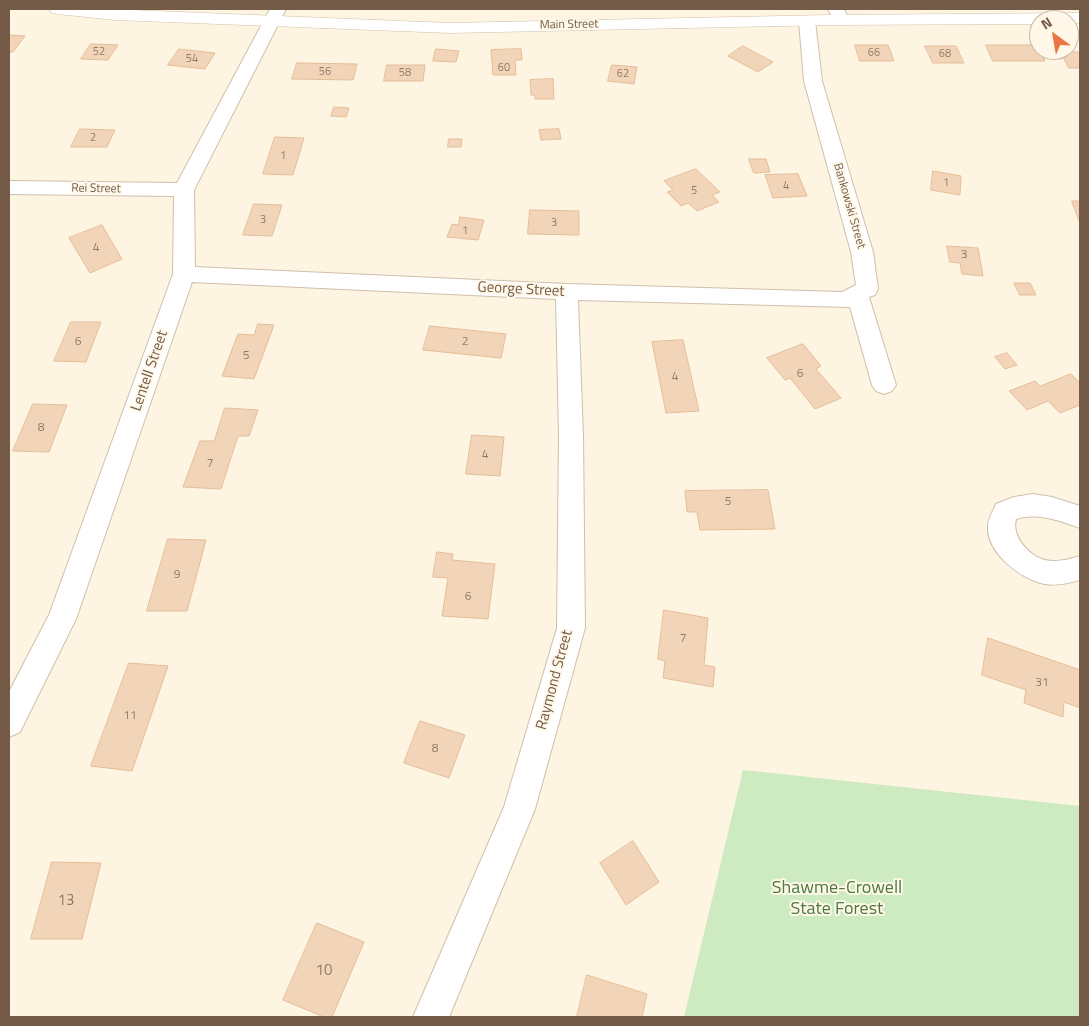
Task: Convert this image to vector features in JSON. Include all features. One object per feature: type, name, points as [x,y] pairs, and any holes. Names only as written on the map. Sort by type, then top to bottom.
[{"type":"main road","name":"Main Street","points":[[58,9],[115,15],[276,15],[450,28],[807,21],[838,14],[1080,18]]},
{"type":"street","name":"Lentell Street","points":[[9,722],[62,619],[184,274],[184,190],[276,15]]},
{"type":"street","name":"Bankowski Street","points":[[807,21],[814,80],[862,252],[867,289],[857,294]]},
{"type":"street","name":"Rei Street","points":[[9,187],[184,190]]},
{"type":"street","name":"George Street","points":[[184,274],[567,292],[845,300],[857,294]]},
{"type":"street","name":"Raymond Street","points":[[431,1017],[519,809],[571,628],[571,435],[567,292]]},
{"type":"street","points":[[857,294],[884,385]]},
{"type":"street","points":[[1080,517],[1059,509],[1031,505],[1016,506],[1005,512],[1000,528],[1007,546],[1025,563],[1044,572],[1065,572],[1080,568]]},
{"type":"green space","name":"Shawme-Crowell State Forest","points":[[743,770],[1080,806],[1080,1017],[684,1017]]},
{"type":"building","points":[[9,35],[25,36],[13,52],[9,52]]},
{"type":"building","points":[[91,44],[118,45],[108,60],[81,59]]},
{"type":"building","points":[[855,45],[888,45],[894,61],[860,61]]},
{"type":"building","points":[[986,45],[1029,45],[1029,60],[1045,61],[993,61]]},
{"type":"building","points":[[743,46],[773,62],[758,72],[728,56]]},
{"type":"building","points":[[925,46],[956,46],[964,63],[933,63]]},
{"type":"building","points":[[179,49],[215,53],[205,69],[168,65]]},
{"type":"building","points":[[436,49],[459,51],[456,62],[433,61]]},
{"type":"building","points":[[521,49],[522,60],[515,60],[516,75],[493,75],[491,50]]},
{"type":"building","points":[[1080,52],[1080,68],[1069,68],[1065,60],[1079,60]]},
{"type":"building","points":[[297,63],[357,64],[353,80],[292,79]]},
{"type":"building","points":[[387,65],[425,65],[423,81],[384,81]]},
{"type":"building","points":[[612,65],[637,67],[634,84],[608,81]]},
{"type":"building","points":[[553,79],[554,99],[535,99],[535,95],[531,95],[530,80]]},
{"type":"building","points":[[334,107],[349,108],[346,117],[331,116]]},
{"type":"building","points":[[80,129],[115,130],[107,147],[71,147]]},
{"type":"building","points":[[559,129],[561,139],[541,140],[539,130]]},
{"type":"building","points":[[275,137],[304,138],[293,175],[263,174]]},
{"type":"building","points":[[449,139],[462,139],[461,147],[448,147]]},
{"type":"building","points":[[749,159],[766,159],[770,172],[754,173]]},
{"type":"building","points":[[696,169],[720,192],[712,195],[719,202],[697,211],[688,203],[681,206],[667,192],[673,190],[664,181]]},
{"type":"building","points":[[933,171],[961,176],[960,195],[931,190]]},
{"type":"building","points":[[798,174],[807,196],[773,198],[765,175]]},
{"type":"building","points":[[1072,201],[1080,201],[1080,220],[1079,220]]},
{"type":"building","points":[[254,204],[282,205],[272,236],[243,235]]},
{"type":"building","points":[[530,210],[579,211],[579,235],[528,234]]},
{"type":"building","points":[[460,217],[484,220],[478,240],[447,237],[452,224],[458,225]]},
{"type":"building","points":[[102,225],[122,259],[90,273],[69,238]]},
{"type":"building","points":[[947,246],[978,248],[983,276],[962,274],[960,263],[950,262]]},
{"type":"building","points":[[1014,283],[1030,283],[1036,295],[1020,295]]},
{"type":"building","points":[[71,322],[101,322],[86,362],[54,361]]},
{"type":"building","points":[[258,324],[274,325],[254,379],[222,376],[238,334],[254,335]]},
{"type":"building","points":[[430,326],[506,334],[501,358],[423,350]]},
{"type":"building","points":[[683,340],[699,411],[666,413],[652,342]]},
{"type":"building","points":[[803,344],[821,366],[816,369],[841,398],[815,409],[790,378],[785,380],[767,358]]},
{"type":"building","points":[[1007,353],[1017,365],[1005,369],[995,357]]},
{"type":"building","points":[[1071,374],[1080,383],[1080,405],[1060,413],[1048,401],[1027,410],[1009,391],[1035,381],[1040,386]]},
{"type":"building","points":[[33,404],[67,405],[49,452],[13,451]]},
{"type":"building","points":[[225,408],[258,410],[249,436],[238,436],[221,489],[183,487],[200,441],[214,441]]},
{"type":"building","points":[[472,435],[504,437],[500,476],[466,474]]},
{"type":"building","points":[[768,490],[775,529],[700,530],[697,512],[687,512],[685,491]]},
{"type":"building","points":[[168,539],[206,540],[187,611],[147,611]]},
{"type":"building","points":[[437,552],[453,554],[452,560],[495,564],[488,619],[442,616],[448,578],[433,577]]},
{"type":"building","points":[[664,610],[708,618],[704,665],[715,667],[713,687],[663,678],[665,661],[658,659]]},
{"type":"building","points":[[988,638],[1080,670],[1080,708],[1064,702],[1063,717],[1024,703],[1026,690],[982,675]]},
{"type":"building","points":[[129,663],[168,666],[132,771],[91,766]]},
{"type":"building","points":[[420,721],[465,735],[449,778],[404,763]]},
{"type":"building","points":[[633,841],[659,882],[626,905],[600,863]]},
{"type":"building","points":[[52,862],[101,863],[82,939],[31,939]]},
{"type":"building","points":[[317,923],[364,942],[332,1017],[324,1017],[283,1000]]},
{"type":"building","points":[[587,975],[647,994],[642,1017],[577,1017]]}]
